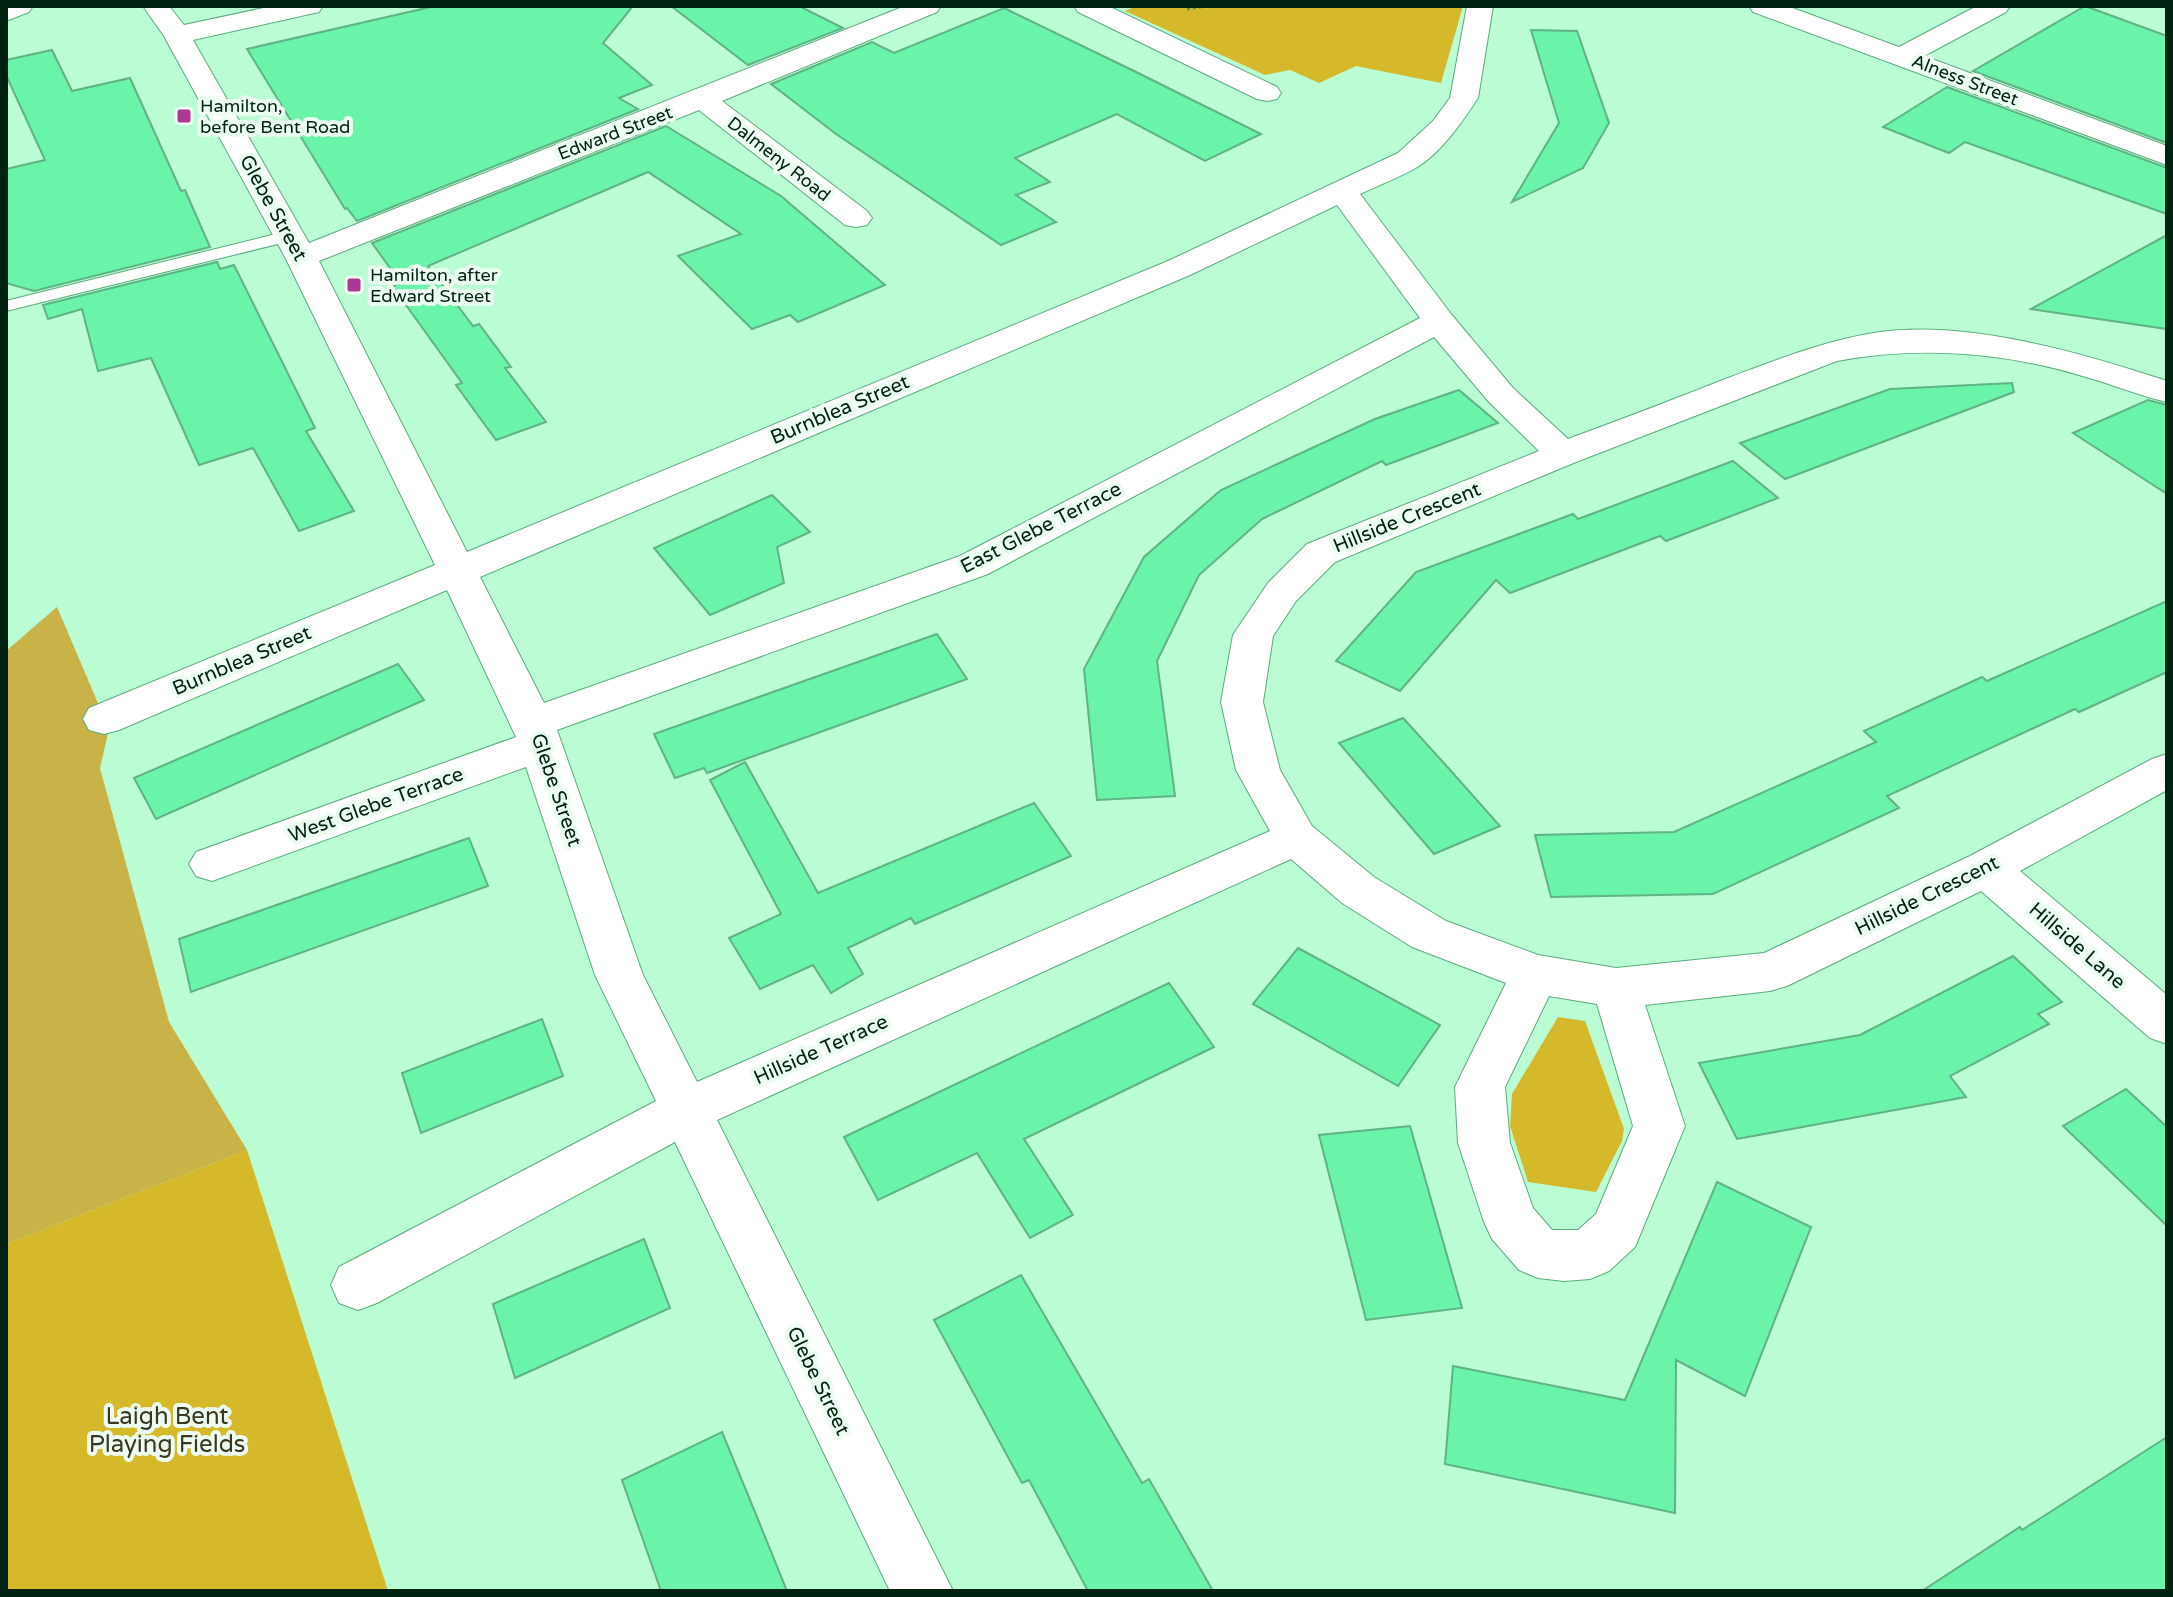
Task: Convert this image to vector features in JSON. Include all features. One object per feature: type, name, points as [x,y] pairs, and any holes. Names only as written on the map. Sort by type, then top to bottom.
[{"type":"street","points":[[6,13],[20,6]]},
{"type":"street","name":"Glebe Street","points":[[156,6],[177,35],[294,246],[536,734],[619,975],[922,1591]]},
{"type":"street","points":[[177,35],[310,6]]},
{"type":"street","name":"Edward Street","points":[[294,246],[702,99],[928,6]]},
{"type":"street","points":[[1087,6],[1267,93]]},
{"type":"street","name":"Burnblea Street","points":[[104,719],[1179,268],[1409,159],[1443,127],[1464,98],[1480,6]]},
{"type":"street","name":"Alness Street","points":[[1762,6],[2167,156]]},
{"type":"street","points":[[1902,57],[1997,6]]},
{"type":"street","name":"Dalmeny Road","points":[[702,99],[856,218]]},
{"type":"street","points":[[1343,192],[1439,321],[1501,395],[1563,454]]},
{"type":"street","name":"East Glebe Terrace","points":[[536,734],[974,565],[1439,321]]},
{"type":"street","name":"Hillside Crescent","points":[[2167,392],[2088,366],[2021,351],[1938,341],[1883,342],[1829,352],[1563,454],[1321,553],[1282,592],[1253,635],[1242,702],[1258,770],[1296,838],[1358,890],[1429,934],[1535,974],[1616,988],[1770,972],[1986,868],[2167,770]]},
{"type":"street","name":"West Glebe Terrace","points":[[212,864],[536,734]]},
{"type":"street","name":"Hillside Terrace","points":[[358,1285],[685,1111],[1296,838]]},
{"type":"street","name":"Hillside Lane","points":[[1986,868],[2167,1024]]},
{"type":"street","points":[[1535,974],[1480,1087],[1484,1143],[1511,1222],[1538,1253],[1564,1256],[1590,1254],[1616,1230],[1659,1126],[1616,988]]},
{"type":"lane","points":[[6,306],[294,246]]},
{"type":"green space","points":[[1136,6],[1463,6],[1441,83],[1356,66],[1319,83],[1290,70],[1265,75],[1125,11]]},
{"type":"green space","points":[[1558,1017],[1585,1021],[1624,1129],[1622,1141],[1596,1192],[1528,1182],[1510,1126],[1512,1094]]},
{"type":"green space","name":"Laigh Bent Playing Fields","points":[[247,1150],[388,1591],[6,1591],[6,1244]]},
{"type":"shaded area","points":[[57,607],[109,729],[100,768],[169,1022],[247,1150],[6,1244],[6,651]]},
{"type":"building","points":[[435,6],[633,6],[603,43],[652,85],[619,98],[638,109],[357,221],[345,209],[247,49]]},
{"type":"building","points":[[671,6],[799,6],[843,28],[748,65]]},
{"type":"building","points":[[2085,6],[2167,36],[2167,143],[1973,71]]},
{"type":"building","points":[[1004,8],[1261,134],[1205,161],[1117,114],[1015,158],[1050,182],[1016,195],[1056,222],[1001,245],[836,134],[771,84],[872,42],[894,53]]},
{"type":"building","points":[[1531,30],[1577,31],[1609,123],[1583,168],[1512,202],[1559,123]]},
{"type":"building","points":[[52,50],[72,91],[130,78],[210,247],[34,291],[6,283],[6,169],[45,160],[6,75],[6,60]]},
{"type":"building","points":[[1947,87],[2167,168],[2167,214],[1965,142],[1949,153],[1883,127]]},
{"type":"building","points":[[666,126],[781,196],[885,285],[798,322],[790,315],[752,329],[678,256],[741,234],[648,172],[428,266],[473,326],[479,324],[511,367],[505,368],[546,422],[496,440],[456,385],[462,383],[393,287],[410,274],[398,279],[372,243]]},
{"type":"building","points":[[2167,235],[2167,329],[2031,309]]},
{"type":"building","points":[[217,262],[220,269],[234,265],[315,428],[306,431],[354,511],[299,531],[253,448],[199,465],[151,358],[98,371],[82,309],[48,319],[43,305]]},
{"type":"building","points":[[2012,383],[2014,392],[1785,479],[1740,443],[1890,389]]},
{"type":"building","points":[[1459,390],[1498,423],[1386,465],[1382,461],[1262,519],[1199,575],[1157,661],[1175,796],[1097,800],[1084,669],[1144,557],[1221,490],[1375,419]]},
{"type":"building","points":[[2148,400],[2167,405],[2167,494],[2073,433]]},
{"type":"building","points":[[1733,461],[1778,498],[1666,541],[1660,536],[1510,593],[1496,580],[1400,691],[1336,661],[1416,572],[1573,514],[1578,519]]},
{"type":"building","points":[[772,495],[810,532],[777,547],[784,583],[710,615],[654,548]]},
{"type":"building","points":[[2167,601],[2167,672],[2079,712],[2075,709],[1887,796],[1899,808],[1713,894],[1551,897],[1535,835],[1674,832],[1876,742],[1864,731],[1982,677],[1987,681]]},
{"type":"building","points":[[937,634],[967,679],[707,773],[704,768],[675,778],[654,734]]},
{"type":"building","points":[[398,664],[424,700],[156,819],[134,778]]},
{"type":"building","points":[[1403,718],[1500,826],[1434,854],[1339,743]]},
{"type":"building","points":[[745,762],[818,893],[1034,803],[1071,856],[915,924],[911,918],[848,948],[863,974],[831,993],[813,965],[760,989],[729,938],[781,914],[710,780]]},
{"type":"building","points":[[469,838],[488,886],[191,992],[179,939]]},
{"type":"building","points":[[1298,948],[1440,1025],[1398,1086],[1253,1004]]},
{"type":"building","points":[[2013,956],[2062,1002],[2038,1014],[2049,1024],[1950,1076],[1966,1097],[1737,1139],[1699,1063],[1860,1035]]},
{"type":"building","points":[[1169,983],[1214,1047],[1024,1139],[1073,1215],[1030,1238],[977,1153],[878,1200],[844,1137]]},
{"type":"building","points":[[542,1019],[563,1076],[421,1133],[402,1073]]},
{"type":"building","points":[[2126,1089],[2167,1127],[2167,1226],[2063,1126]]},
{"type":"building","points":[[1410,1126],[1462,1308],[1366,1320],[1319,1135]]},
{"type":"building","points":[[1717,1182],[1811,1227],[1745,1396],[1676,1360],[1675,1513],[1445,1464],[1453,1366],[1625,1400]]},
{"type":"building","points":[[644,1239],[670,1308],[515,1378],[493,1304]]},
{"type":"building","points":[[1021,1275],[1142,1483],[1149,1479],[1213,1591],[1088,1591],[1029,1480],[1022,1483],[934,1320]]},
{"type":"building","points":[[722,1432],[787,1591],[661,1591],[622,1480]]},
{"type":"building","points":[[2167,1437],[2167,1591],[1922,1591],[2020,1527],[2022,1530]]},
{"type":"place","name":"Hamilton, before Bent Road","points":[[184,116]]},
{"type":"place","name":"Hamilton, after Edward Street","points":[[354,285]]}]
